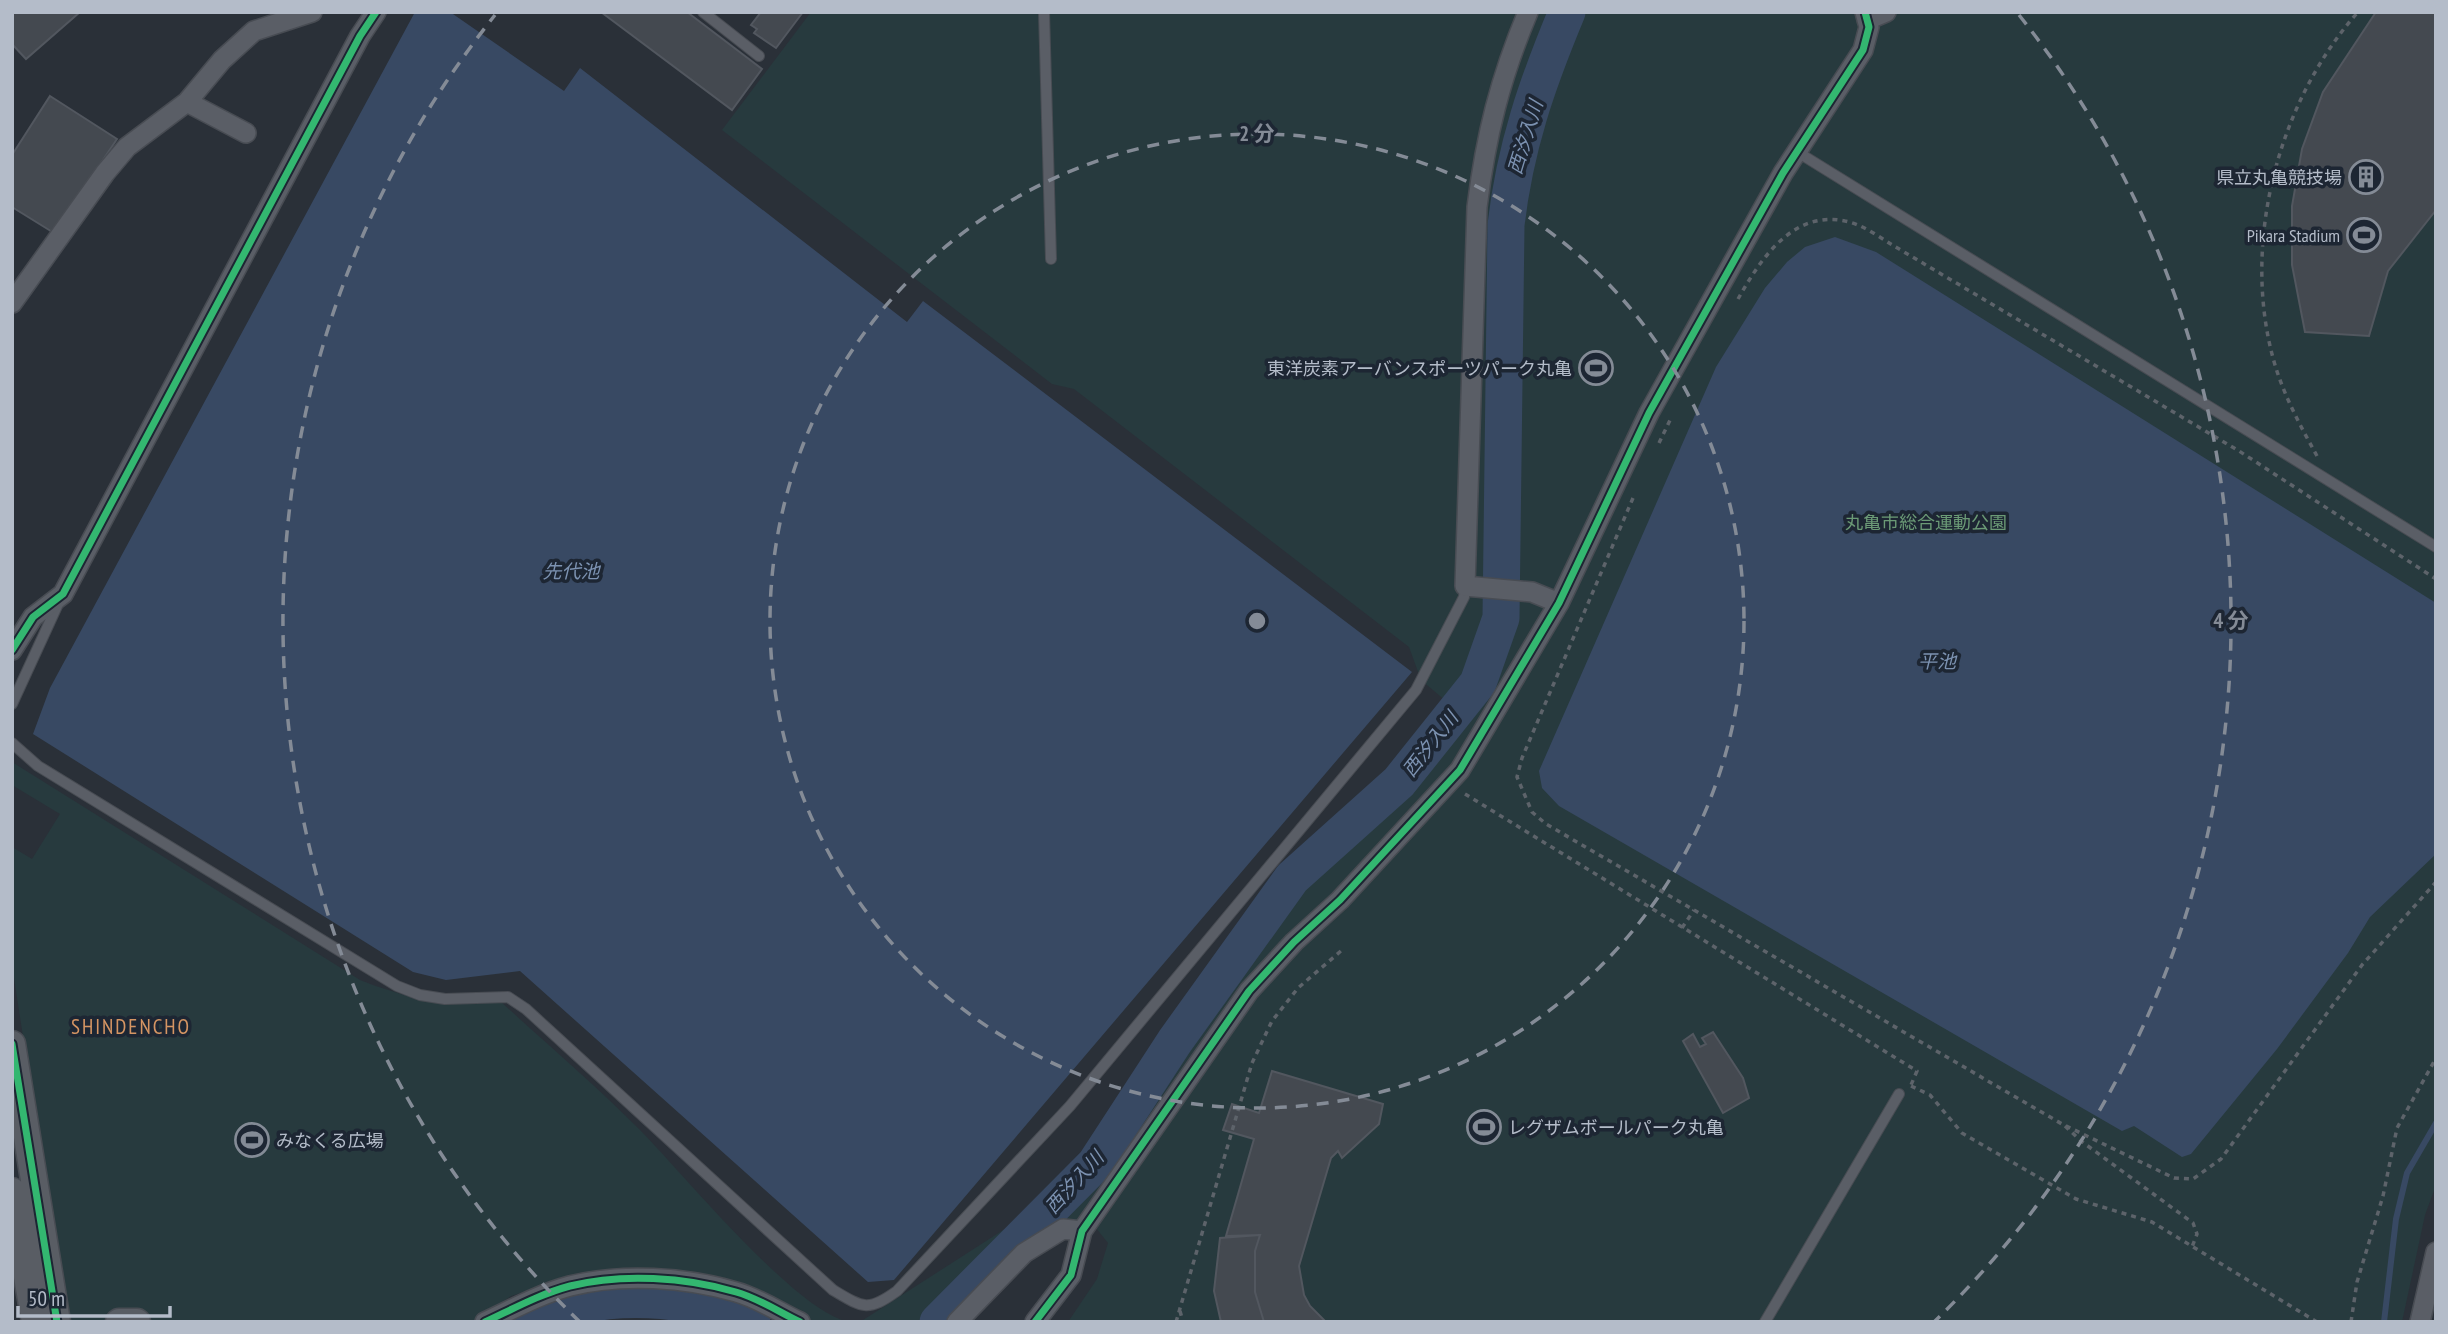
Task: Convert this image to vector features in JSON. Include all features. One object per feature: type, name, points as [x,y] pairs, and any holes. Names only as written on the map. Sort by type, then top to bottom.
[{"type":"street","points":[[12,303],[119,156],[187,102],[222,60],[254,31],[312,12]]},
{"type":"street","points":[[12,650],[33,617],[63,594],[360,36],[376,12]]},
{"type":"street","points":[[1528,12],[1498,89],[1483,153],[1477,207],[1465,586],[1532,592],[1559,603]]},
{"type":"street","points":[[1035,1322],[1071,1275],[1082,1231],[1249,991],[1294,942],[1340,900],[1452,780],[1493,717],[1559,603],[1649,413],[1783,173],[1800,153],[1863,50],[1867,39],[1866,16],[1886,12]]},
{"type":"street","points":[[187,102],[246,133]]},
{"type":"street","points":[[12,1044],[35,1322]]},
{"type":"street","points":[[12,1191],[29,1266],[57,1322]]},
{"type":"street","points":[[957,1322],[1024,1253],[1063,1229],[1082,1231]]},
{"type":"street","points":[[2420,1322],[2436,1252]]},
{"type":"street","points":[[485,1322],[541,1296],[571,1286],[635,1280],[675,1280],[739,1292],[800,1322]]},
{"type":"street","points":[[119,1322],[137,1322]]},
{"type":"lane","points":[[703,12],[759,56]]},
{"type":"lane","points":[[1044,12],[1051,259]]},
{"type":"lane","points":[[1800,153],[2436,547]]},
{"type":"lane","points":[[12,743],[38,766],[397,986],[420,996],[445,999],[508,997],[526,1009],[833,1290],[859,1306],[878,1305],[897,1291],[1070,1106],[1416,690],[1464,597],[1465,586]]},
{"type":"lane","points":[[12,704],[63,594]]},
{"type":"lane","points":[[1765,1322],[1899,1094]]},
{"type":"path","points":[[2332,482],[2292,411],[2274,363],[2265,313],[2263,254],[2267,198],[2281,140],[2335,42],[2358,12]]},
{"type":"path","points":[[1737,300],[1757,265],[1780,239],[1800,227],[1819,221],[1845,221],[1894,246],[2239,451],[2436,579]]},
{"type":"path","points":[[1656,449],[1673,414]]},
{"type":"path","points":[[1634,494],[1533,729],[1517,777],[1532,812],[1546,824],[2062,1124],[2174,1178],[2193,1179],[2208,1170],[2221,1159],[2362,965],[2436,882]]},
{"type":"path","points":[[1452,780],[1471,800],[1917,1071],[1910,1086],[1899,1094]]},
{"type":"path","points":[[1682,928],[1694,910]]},
{"type":"path","points":[[1176,1322],[1252,1063],[1272,1021],[1298,988],[1342,950]]},
{"type":"path","points":[[2351,1322],[2357,1282],[2383,1196],[2397,1128],[2436,1058]]},
{"type":"path","points":[[1910,1086],[1930,1096],[1962,1133],[2076,1199],[2151,1222],[2317,1322]]},
{"type":"path","points":[[2062,1124],[2081,1142],[2193,1223],[2197,1234],[2192,1247]]},
{"type":"path","points":[[1179,1309],[1183,1322]]},
{"type":"green space","name":"丸亀市総合運動公園","points":[[811,12],[2436,12],[2436,1185],[2425,1215],[2402,1322],[1068,1322],[1097,1279],[1108,1243],[1096,1228],[1038,1249],[965,1322],[860,1322],[1089,1175],[1302,884],[1339,851],[1452,706],[1421,680],[1409,647],[1074,389],[1052,384],[722,130]]},
{"type":"green space","name":"みなくる広場","points":[[12,762],[360,980],[429,1000],[501,1002],[639,1129],[772,1270],[802,1296],[829,1314],[851,1322],[805,1322],[701,1279],[544,1285],[511,1296],[472,1322],[67,1322],[12,965],[12,847],[32,859],[60,814],[12,785]]},
{"type":"water","name":"先代池","points":[[415,12],[450,12],[564,91],[580,68],[907,322],[923,301],[1412,672],[894,1280],[868,1282],[520,971],[446,980],[413,972],[33,734],[50,688]]},
{"type":"water","name":"平池","points":[[1835,237],[1876,252],[2436,603],[2436,854],[2370,917],[2348,953],[2277,1049],[2191,1154],[2182,1157],[2134,1126],[2122,1131],[1559,806],[1542,788],[1539,771],[1716,367],[1765,288],[1787,262],[1805,247]]},
{"type":"building","points":[[12,12],[80,12],[26,59],[12,44]]},
{"type":"building","points":[[601,12],[687,12],[762,69],[732,110]]},
{"type":"building","points":[[761,12],[803,12],[776,48],[754,33],[757,29],[751,25]]},
{"type":"building","name":"Pikara Stadium","points":[[2376,12],[2436,12],[2436,210],[2388,271],[2369,336],[2305,332],[2292,265],[2292,206],[2302,149],[2323,92]]},
{"type":"building","points":[[50,96],[117,139],[54,233],[12,207],[12,155]]},
{"type":"building","points":[[1713,1032],[1743,1078],[1749,1098],[1723,1113],[1683,1041],[1693,1034],[1700,1047],[1706,1044],[1702,1038]]},
{"type":"building","points":[[1272,1071],[1383,1104],[1379,1124],[1342,1158],[1338,1151],[1331,1158],[1299,1266],[1304,1295],[1310,1306],[1326,1322],[1264,1322],[1255,1292],[1255,1251],[1260,1235],[1226,1236],[1254,1139],[1223,1130],[1232,1104],[1259,1113]]},
{"type":"building","points":[[1260,1235],[1255,1251],[1255,1292],[1264,1322],[1221,1322],[1214,1291],[1220,1238]]},
{"type":"waterway","name":"西汐入川","points":[[938,1322],[1095,1164],[1175,1041],[1292,878],[1399,782],[1478,683],[1501,618],[1506,225],[1521,142],[1546,65],[1567,12]]},
{"type":"waterway","points":[[2384,1322],[2396,1219],[2407,1173],[2436,1123]]},
{"type":"waterway","name":"西汐入川","points":[[529,1322],[569,1308],[627,1300],[667,1301],[714,1308],[752,1322]]},
{"type":"cycle path","points":[[12,650],[33,617],[63,594],[360,36],[376,12]]},
{"type":"cycle path","points":[[1035,1322],[1071,1275],[1082,1231],[1249,991],[1294,942],[1340,900],[1460,770],[1559,603],[1649,413],[1783,173],[1863,50],[1869,27],[1865,12]]},
{"type":"cycle path","points":[[12,1044],[57,1322]]},
{"type":"cycle path","points":[[485,1322],[559,1289],[590,1282],[632,1278],[675,1280],[736,1292],[800,1322]]},
{"type":"place","name":"県立丸亀競技場","points":[[2366,177]]},
{"type":"place","name":"Pikara Stadium","points":[[2364,235]]},
{"type":"place","name":"東洋炭素アーバンスポーツパーク丸亀","points":[[1596,368]]},
{"type":"place","name":"レグザムボールパーク丸亀","points":[[1484,1127]]},
{"type":"place","name":"みなくる広場","points":[[252,1140]]},
{"type":"district","name":"SHINDENCHO","points":[[131,1026]]}]
